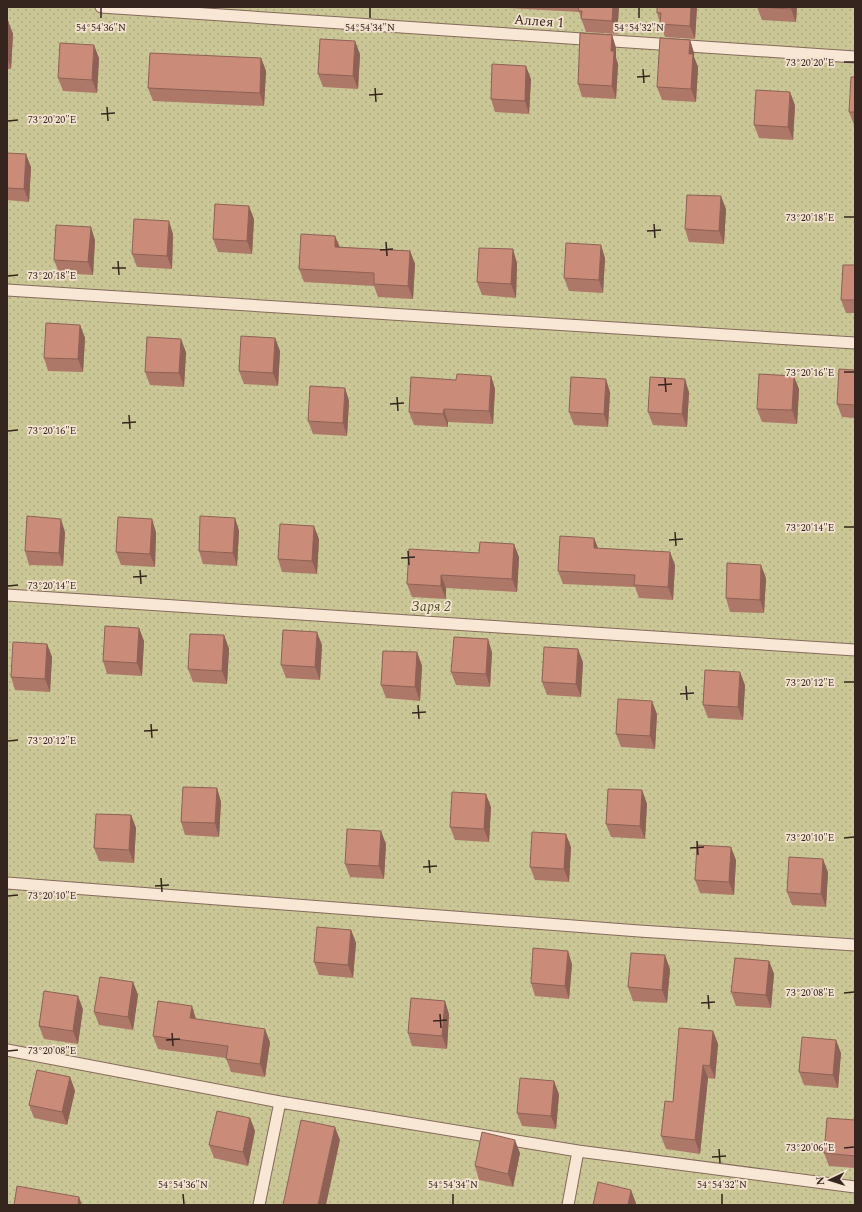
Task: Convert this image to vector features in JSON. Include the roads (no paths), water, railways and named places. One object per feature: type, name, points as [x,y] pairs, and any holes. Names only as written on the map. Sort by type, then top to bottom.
[{"type":"lane","name":"Аллея 1","points":[[101,7],[855,57]]},
{"type":"lane","points":[[7,290],[855,343]]},
{"type":"lane","points":[[7,595],[855,650]]},
{"type":"lane","points":[[7,883],[639,931],[855,945]]},
{"type":"lane","points":[[7,1050],[280,1102],[578,1152],[855,1187]]},
{"type":"lane","points":[[259,1205],[280,1102]]},
{"type":"lane","points":[[568,1205],[578,1152]]},
{"type":"park label","name":"Заря 2","points":[[431,606]]}]
